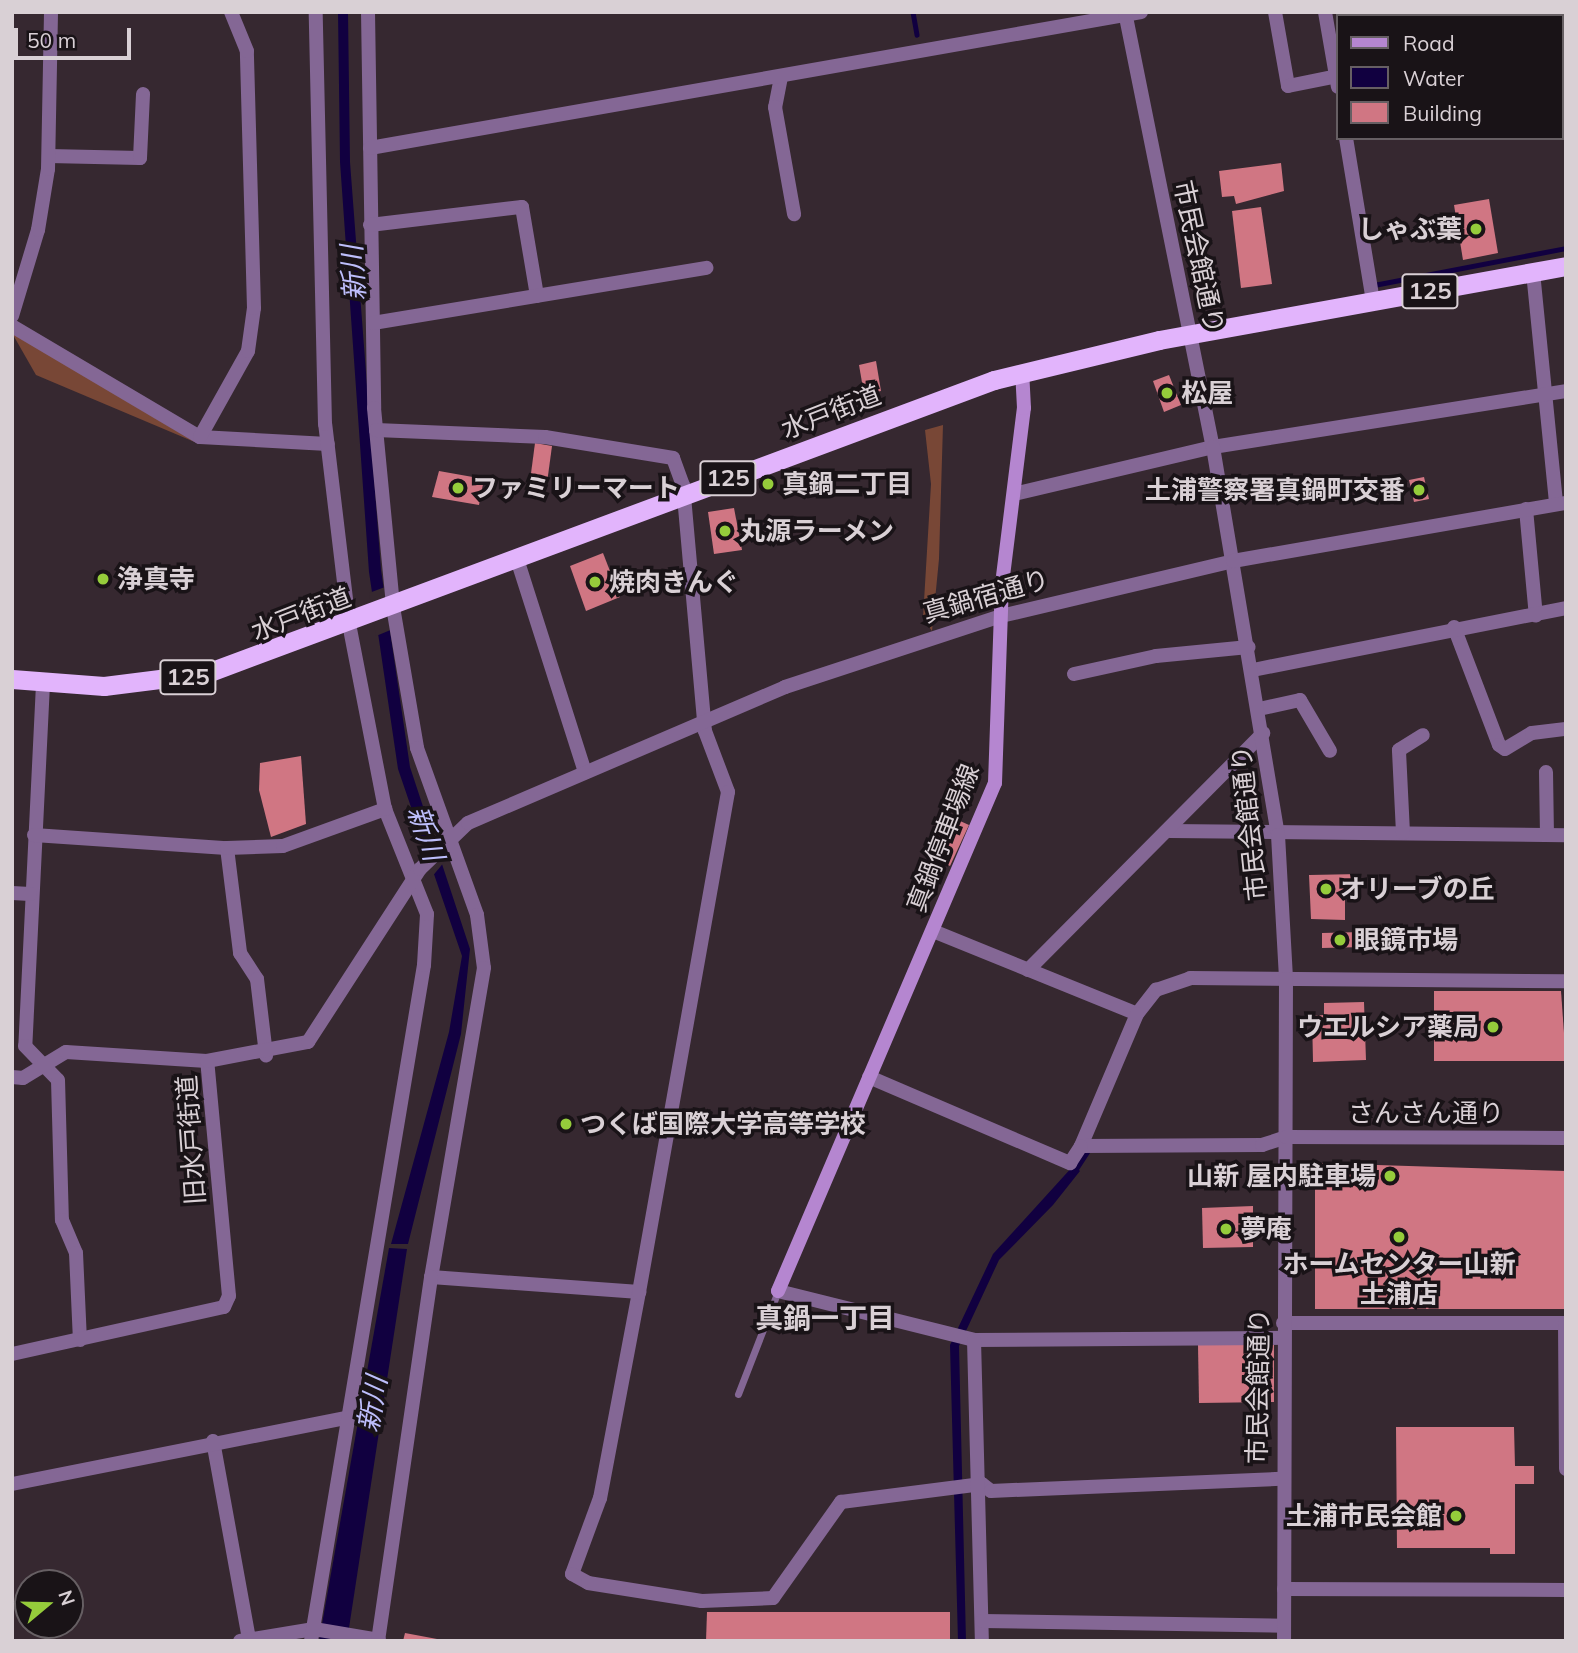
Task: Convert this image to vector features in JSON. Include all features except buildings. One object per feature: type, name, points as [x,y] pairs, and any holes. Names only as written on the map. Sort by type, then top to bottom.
[{"type":"highway","name":"水戸街道","points":[[12,679],[43,684],[175,680],[252,661],[682,496],[1022,372],[1191,334],[1566,266]]},
{"type":"main road","name":"真鍋停車場線","points":[[778,1291],[995,783],[1001,616],[1014,494],[1022,372]]},
{"type":"street","points":[[12,316],[38,230],[48,156],[51,12]]},
{"type":"street","points":[[200,437],[248,351],[254,308],[247,51],[231,12]]},
{"type":"street","points":[[313,1635],[344,1418],[424,965],[427,914],[417,874],[385,809],[352,622],[328,444],[316,12]]},
{"type":"street","points":[[213,1441],[245,1640],[313,1635],[357,1636],[379,1640],[431,1277],[484,968],[478,915],[446,841],[417,748],[391,608],[376,430],[368,12]]},
{"type":"street","points":[[370,148],[1141,12]]},
{"type":"street","points":[[1275,12],[1288,86],[1336,81]]},
{"type":"street","points":[[1325,12],[1336,75]]},
{"type":"street","name":"市民会館通り","points":[[1125,14],[1213,447],[1264,733],[1278,835],[1286,979],[1281,1479],[1284,1634]]},
{"type":"street","points":[[781,77],[775,107],[794,214]]},
{"type":"street","points":[[48,156],[140,158],[143,94]]},
{"type":"street","points":[[1346,140],[1373,301]]},
{"type":"street","points":[[370,225],[522,207],[537,296]]},
{"type":"street","points":[[373,323],[706,268]]},
{"type":"street","points":[[1533,272],[1561,504]]},
{"type":"street","points":[[12,326],[200,437],[328,444]]},
{"type":"street","points":[[1014,494],[1213,447],[1440,406],[1547,398],[1566,391]]},
{"type":"street","points":[[376,430],[545,437],[673,458],[682,496],[707,718],[705,731],[728,792],[600,1498],[572,1574],[588,1583],[702,1601],[773,1598],[841,1502],[982,1484],[991,1491],[1281,1479]]},
{"type":"street","name":"真鍋宿通り","points":[[446,841],[585,772],[707,718],[1001,616],[1233,561],[1561,504]]},
{"type":"street","points":[[1526,509],[1536,616]]},
{"type":"street","points":[[517,559],[585,772]]},
{"type":"street","points":[[1253,670],[1454,627],[1536,616],[1566,608]]},
{"type":"street","points":[[1454,627],[1499,745],[1505,749],[1532,733],[1566,729]]},
{"type":"street","points":[[1074,674],[1156,656],[1248,646]]},
{"type":"street","points":[[43,684],[30,894],[25,1046],[58,1080],[62,1220],[76,1253],[80,1340]]},
{"type":"street","points":[[1259,709],[1300,700],[1330,751]]},
{"type":"street","points":[[1028,970],[1170,831],[1264,733]]},
{"type":"street","points":[[1403,833],[1398,750],[1423,735]]},
{"type":"street","points":[[1546,772],[1547,835]]},
{"type":"street","points":[[34,835],[227,848],[283,846],[385,809]]},
{"type":"street","points":[[1170,831],[1278,835],[1566,835]]},
{"type":"street","name":"旧水戸街道","points":[[12,1354],[219,1309],[229,1301],[207,1061],[266,1055],[308,1042],[417,874],[446,841]]},
{"type":"street","points":[[227,848],[240,953],[257,979],[266,1055]]},
{"type":"street","points":[[12,893],[30,894]]},
{"type":"street","points":[[933,931],[1137,1014]]},
{"type":"street","points":[[869,1077],[1070,1163],[1081,1146],[1137,1014],[1156,990],[1190,978],[1566,981]]},
{"type":"street","points":[[12,1077],[66,1052],[207,1061]]},
{"type":"street","name":"さんさん通り","points":[[1081,1146],[1262,1145],[1286,1137],[1566,1138]]},
{"type":"street","points":[[431,1277],[639,1292]]},
{"type":"street","points":[[778,1291],[974,1340],[1566,1323],[1566,1469]]},
{"type":"street","points":[[974,1340],[982,1484],[982,1641]]},
{"type":"street","points":[[12,1484],[213,1441],[344,1418]]},
{"type":"street","points":[[1284,1589],[1566,1590]]},
{"type":"street","points":[[982,1621],[1284,1634]]},
{"type":"lane","points":[[738,1394],[778,1291]]},
{"type":"shaded area","points":[[12,333],[197,443],[36,375]]},
{"type":"shaded area","points":[[943,425],[939,559],[932,631],[923,618],[931,484],[925,430]]},
{"type":"water","name":"新川","points":[[338,12],[348,12],[350,162],[381,570],[410,767],[470,949],[461,1034],[408,1244],[391,1244],[449,1032],[462,956],[398,769],[369,572],[340,162]]},
{"type":"water","points":[[1074,1165],[1080,1171],[1053,1205],[999,1260],[959,1346],[966,1641],[958,1641],[950,1345],[993,1254]]},
{"type":"water","points":[[389,1248],[407,1249],[347,1641],[319,1641]]},
{"type":"pier","points":[[385,587],[393,629],[376,636],[369,593]]},
{"type":"pier","points":[[435,831],[445,861],[431,878],[420,846]]},
{"type":"waterway","points":[[913,12],[917,35]]},
{"type":"waterway","points":[[1374,285],[1566,248]]},
{"type":"waterway","points":[[1074,1172],[1087,1152]]},
{"type":"place","name":"しゃぶ葉","points":[[1476,229]]},
{"type":"place","name":"松屋","points":[[1167,393]]},
{"type":"place","name":"真鍋二丁目","points":[[768,484]]},
{"type":"place","name":"ファミリーマート","points":[[458,488]]},
{"type":"place","name":"土浦警察署真鍋町交番","points":[[1419,490]]},
{"type":"place","name":"丸源ラーメン","points":[[725,531]]},
{"type":"place","name":"浄真寺","points":[[103,579]]},
{"type":"place","name":"焼肉きんぐ","points":[[595,582]]},
{"type":"place","name":"オリーブの丘","points":[[1326,889]]},
{"type":"place","name":"眼鏡市場","points":[[1340,940]]},
{"type":"place","name":"ウエルシア薬局","points":[[1493,1027]]},
{"type":"place","name":"つくば国際大学高等学校","points":[[566,1124]]},
{"type":"place","name":"山新 屋内駐車場","points":[[1390,1176]]},
{"type":"place","name":"夢庵","points":[[1226,1229]]},
{"type":"place","name":"ホームセンター山新 土浦店","points":[[1399,1237]]},
{"type":"place","name":"土浦市民会館","points":[[1456,1516]]},
{"type":"district","name":"真鍋一丁目","points":[[825,1318]]}]
